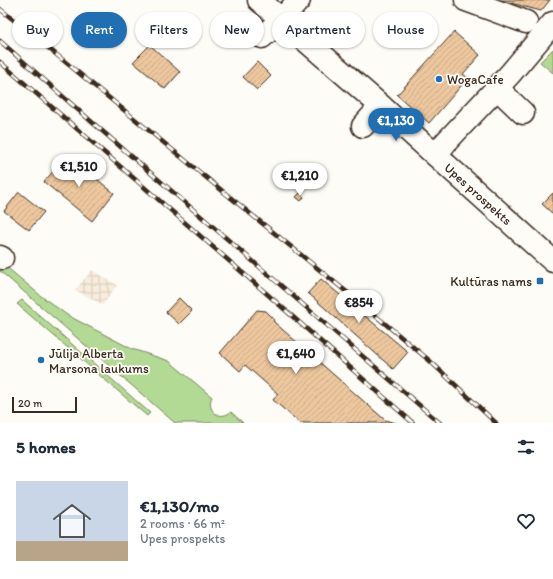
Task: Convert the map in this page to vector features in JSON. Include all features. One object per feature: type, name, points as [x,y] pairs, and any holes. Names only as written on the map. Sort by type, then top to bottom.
[{"type":"main road","name":"Upes prospekts","points":[[259,0],[272,12]]},
{"type":"main road","points":[[288,12],[299,0]]},
{"type":"main road","points":[[466,0],[526,22]]},
{"type":"main road","points":[[436,155],[446,142],[497,88],[553,23]]},
{"type":"main road","points":[[264,35],[272,28]]},
{"type":"main road","name":"Upes prospekts","points":[[314,48],[381,106],[553,261]]},
{"type":"main road","points":[[497,88],[523,113]]},
{"type":"main road","points":[[363,126],[381,106]]},
{"type":"shaded area","points":[[92,270],[117,285],[103,305],[75,290]]},
{"type":"green space","points":[[553,49],[553,73],[540,62]]},
{"type":"green space","points":[[0,264],[3,264],[41,296],[67,315],[132,349],[169,361],[212,397],[210,404],[215,413],[218,415],[226,415],[231,412],[243,423],[175,423],[0,271]]},
{"type":"green space","points":[[22,300],[150,413],[147,416],[17,304]]},
{"type":"building","points":[[499,0],[550,0],[541,11]]},
{"type":"building","points":[[454,32],[480,55],[463,74],[468,78],[429,123],[397,95]]},
{"type":"building","points":[[147,48],[153,48],[180,72],[165,89],[133,62]]},
{"type":"building","points":[[257,62],[271,76],[257,90],[243,77]]},
{"type":"building","points":[[67,155],[114,193],[92,221],[44,182]]},
{"type":"building","points":[[19,192],[44,212],[29,230],[4,211]]},
{"type":"building","points":[[300,193],[304,197],[301,201],[296,197]]},
{"type":"building","points":[[553,193],[553,214],[542,204]]},
{"type":"building","points":[[321,279],[408,352],[393,369],[308,293]]},
{"type":"building","points":[[179,298],[192,311],[179,324],[166,312]]},
{"type":"building","points":[[257,310],[266,311],[273,318],[274,322],[385,420],[396,423],[300,423],[273,400],[278,394],[245,365],[240,371],[220,353]]},
{"type":"railway","points":[[0,9],[430,361],[496,423]]},
{"type":"railway","points":[[0,41],[440,423]]},
{"type":"railway","points":[[0,62],[413,423]]},
{"type":"place","name":"WogaCafe","points":[[439,79]]},
{"type":"place","name":"Kultūras nams","points":[[540,281]]},
{"type":"place","name":"Jūlija Alberta Marsona laukums","points":[[41,360]]}]
